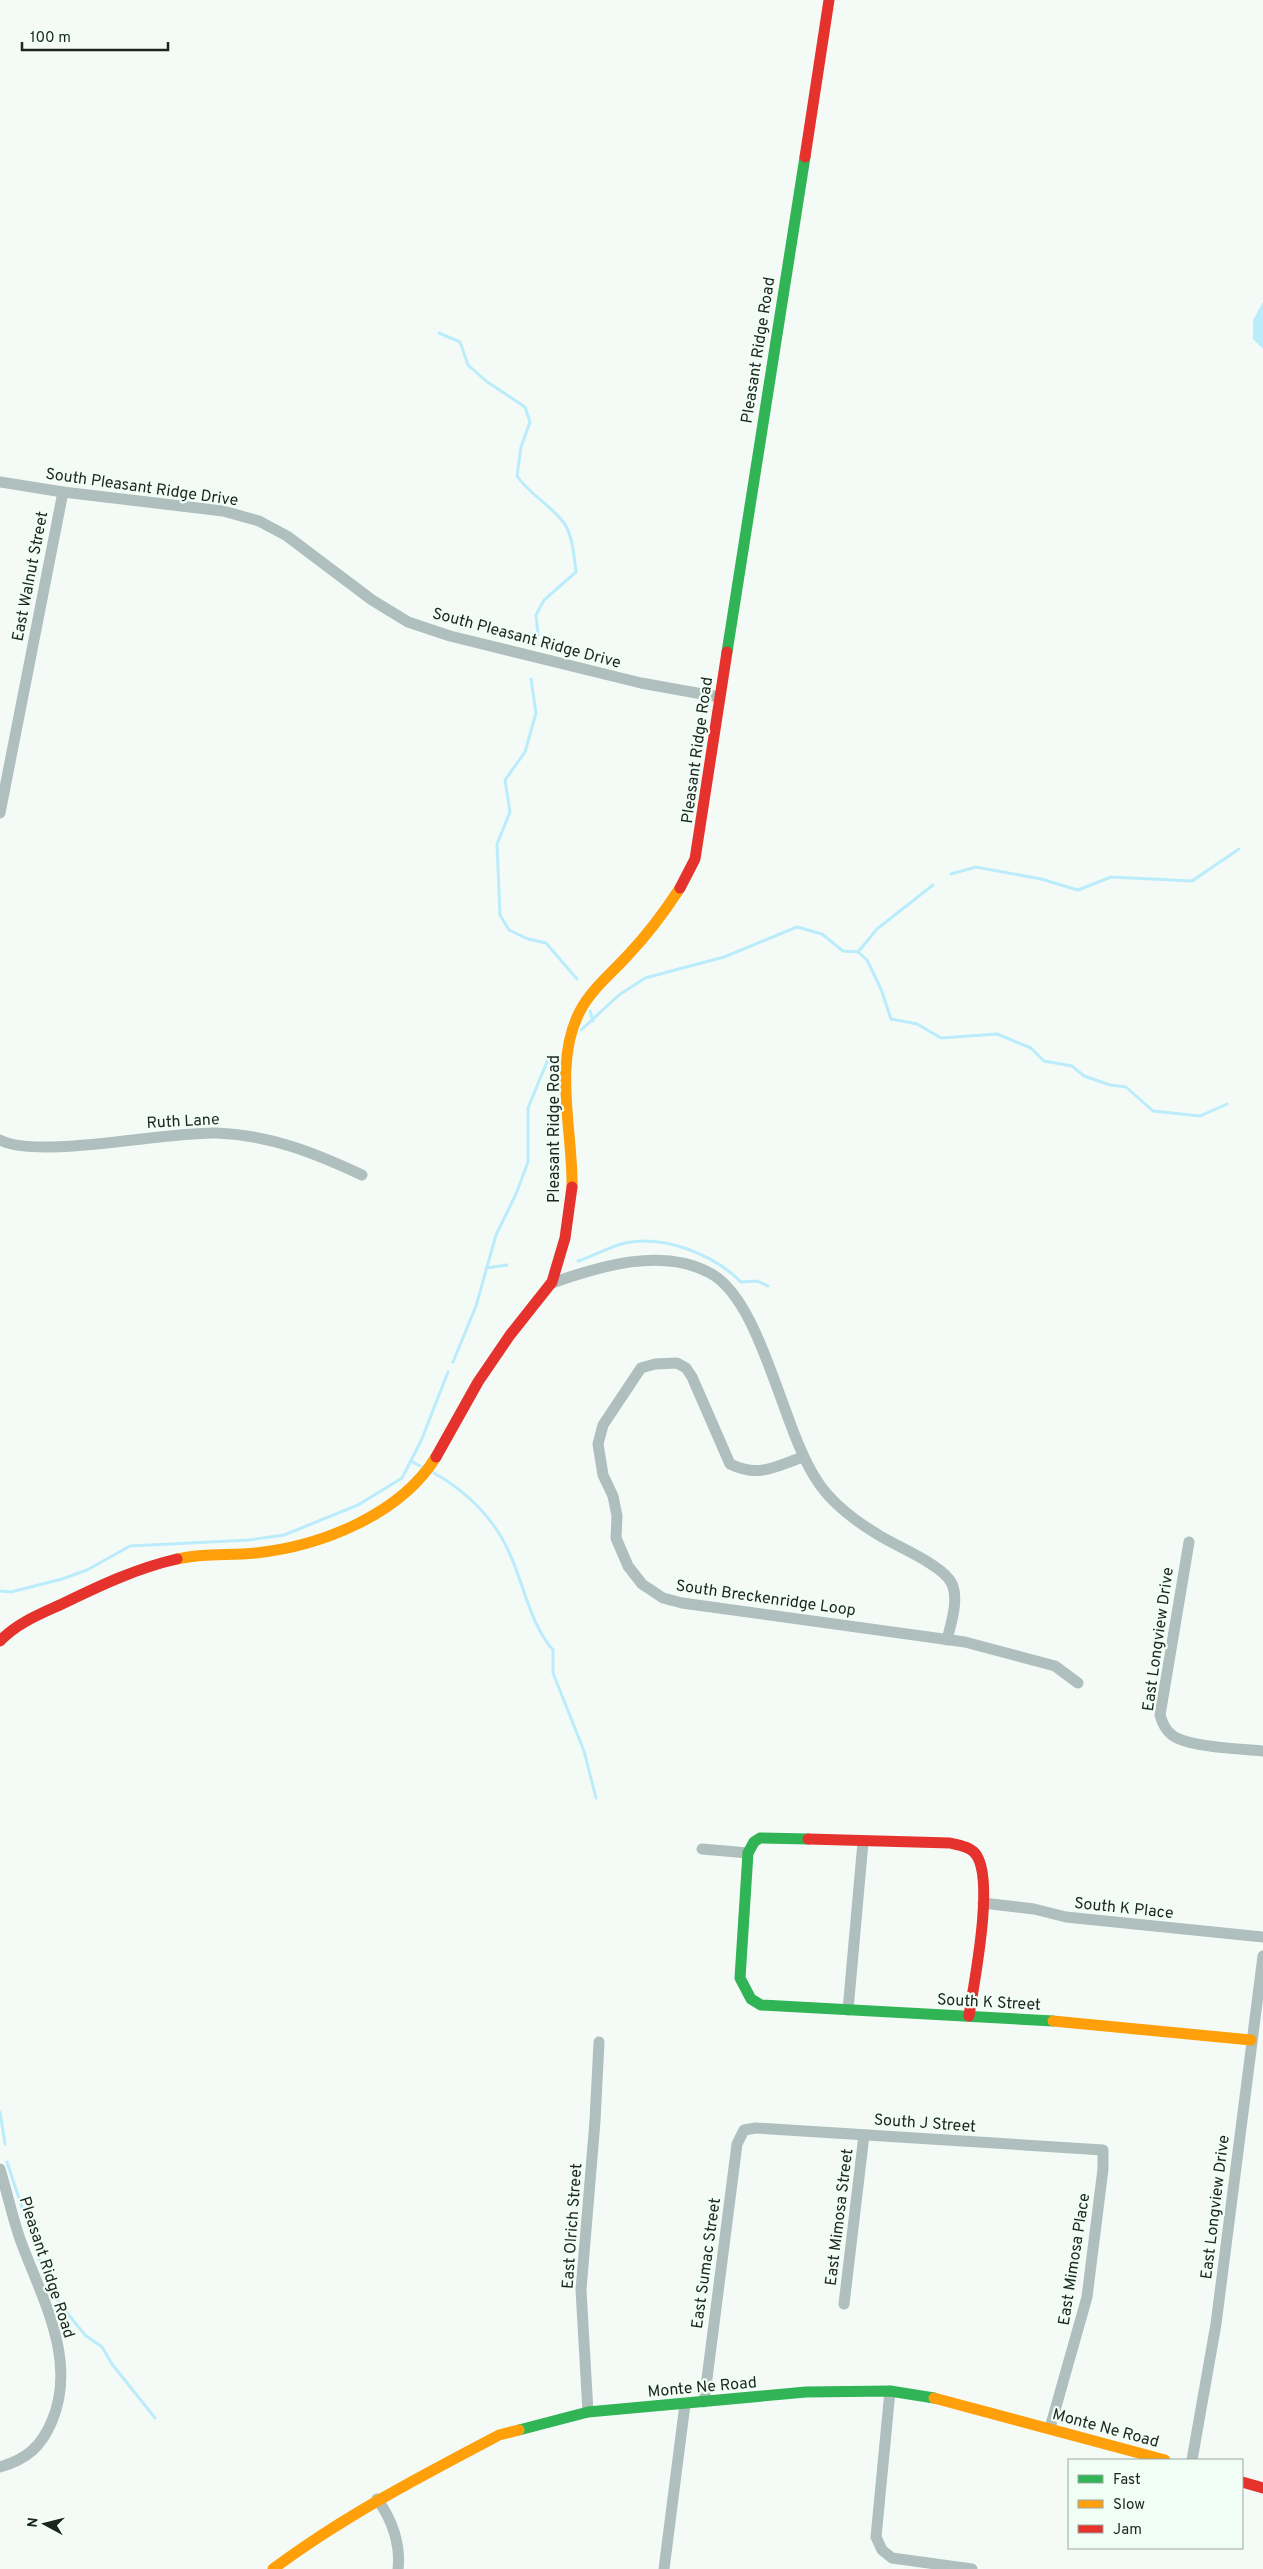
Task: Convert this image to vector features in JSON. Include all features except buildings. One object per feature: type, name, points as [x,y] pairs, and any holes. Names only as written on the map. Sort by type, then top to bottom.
[{"type":"street","name":"Pleasant Ridge Road","points":[[0,1640],[5,1634],[46,1611],[112,1580],[162,1562],[209,1552],[259,1553],[295,1545],[354,1524],[398,1498],[416,1483],[432,1463],[468,1396],[514,1329],[552,1283],[565,1235],[572,1192],[567,1054],[575,1023],[583,1005],[658,921],[685,882],[695,858],[829,0]]},
{"type":"street","name":"South Pleasant Ridge Drive","points":[[0,482],[63,492],[223,510],[259,520],[286,536],[372,600],[408,622],[450,636],[642,683],[719,697]]},
{"type":"street","name":"East Walnut Street","points":[[0,813],[63,492]]},
{"type":"street","name":"Ruth Lane","points":[[0,1140],[31,1146],[214,1133],[255,1135],[328,1159],[362,1175]]},
{"type":"street","points":[[552,1283],[610,1266],[646,1260],[663,1260],[697,1267],[711,1274],[733,1293],[752,1324],[803,1457],[816,1480],[832,1499],[854,1518],[891,1542],[927,1561],[951,1582],[954,1593],[947,1640]]},
{"type":"street","name":"South Breckenridge Loop","points":[[803,1457],[759,1472],[745,1472],[730,1464],[692,1377],[686,1368],[677,1363],[655,1364],[641,1368],[603,1425],[598,1444],[603,1475],[613,1496],[617,1516],[616,1538],[628,1566],[642,1584],[663,1598],[682,1603],[947,1640],[1055,1666],[1078,1683]]},
{"type":"street","name":"East Longview Drive","points":[[1189,1542],[1161,1702],[1160,1715],[1163,1725],[1171,1735],[1186,1742],[1263,1751]]},
{"type":"street","points":[[702,1849],[748,1853],[754,1842],[760,1838],[950,1843],[969,1849],[978,1857],[984,1872],[983,1903],[970,2016]]},
{"type":"street","points":[[848,2010],[863,1842]]},
{"type":"street","name":"South K Street","points":[[748,1853],[740,1978],[751,1999],[761,2005],[970,2016],[1251,2040]]},
{"type":"street","name":"South K Place","points":[[983,1903],[1034,1909],[1066,1917],[1263,1937]]},
{"type":"street","name":"East Longview Drive","points":[[1192,2459],[1216,2324],[1263,1956]]},
{"type":"street","name":"East Olrich Street","points":[[588,2412],[581,2290],[595,2121],[598,2042]]},
{"type":"street","name":"South J Street","points":[[744,2130],[756,2128],[1103,2150]]},
{"type":"street","name":"East Sumac Street","points":[[704,2402],[737,2144],[744,2130]]},
{"type":"street","name":"East Mimosa Street","points":[[844,2304],[864,2135]]},
{"type":"street","name":"East Mimosa Place","points":[[1050,2428],[1087,2297],[1103,2169],[1103,2150]]},
{"type":"street","name":"Pleasant Ridge Road","points":[[0,2169],[20,2237],[53,2323],[62,2366],[59,2405],[44,2438],[21,2460],[0,2467]]},
{"type":"street","points":[[890,2391],[876,2537],[882,2550],[892,2558],[972,2569]]},
{"type":"street","name":"Monte Ne Road","points":[[273,2569],[305,2545],[377,2499],[499,2436],[588,2412],[806,2392],[890,2391],[924,2396],[1161,2459]]},
{"type":"street","points":[[664,2569],[685,2404]]},
{"type":"street","points":[[1243,2482],[1263,2488]]},
{"type":"street","points":[[377,2499],[389,2516],[400,2554],[398,2569]]},
{"type":"water","points":[[1263,302],[1263,349],[1253,339],[1253,320]]},
{"type":"waterway","points":[[439,333],[460,342],[468,365],[486,381],[525,407],[530,422],[521,447],[517,476],[528,489],[559,517],[569,534],[573,547],[576,572],[544,600],[536,615],[538,635]]},
{"type":"waterway","points":[[531,679],[536,713],[525,752],[505,780],[510,812],[497,844],[500,915],[509,930],[528,939],[546,943],[577,979]]},
{"type":"waterway","points":[[951,874],[976,867],[1041,879],[1078,890],[1111,877],[1192,881],[1239,849]]},
{"type":"waterway","points":[[858,952],[877,929],[933,885]]},
{"type":"waterway","points":[[581,1030],[619,995],[645,978],[724,957],[797,927],[822,934],[843,951],[858,952],[867,960],[881,989],[891,1019],[917,1024],[941,1038],[997,1034],[1031,1048],[1044,1061],[1072,1066],[1084,1076],[1110,1085],[1126,1087],[1153,1111],[1200,1116],[1227,1104]]},
{"type":"waterway","points":[[590,1011],[593,1021]]},
{"type":"waterway","points":[[453,1362],[476,1306],[496,1235],[516,1194],[528,1162],[528,1108],[549,1057]]},
{"type":"waterway","points":[[578,1261],[625,1243],[640,1241],[656,1242],[671,1244],[702,1255],[717,1263],[741,1282],[757,1281],[768,1286]]},
{"type":"waterway","points":[[486,1268],[507,1265]]},
{"type":"waterway","points":[[0,1591],[11,1592],[62,1579],[87,1570],[130,1546],[249,1540],[284,1535],[358,1505],[402,1478],[421,1441],[448,1372]]},
{"type":"waterway","points":[[411,1461],[420,1466]]},
{"type":"waterway","points":[[434,1473],[457,1488],[478,1506],[495,1528],[509,1552],[532,1615],[553,1650],[553,1673],[584,1751],[596,1798]]},
{"type":"waterway","points":[[0,2112],[5,2144]]},
{"type":"waterway","points":[[7,2162],[44,2274],[60,2304],[85,2335],[102,2347],[112,2364],[155,2418]]},
{"type":"traffic: fast","points":[[727,652],[805,157]]},
{"type":"traffic: fast","points":[[808,1839],[760,1838],[754,1842],[748,1853],[740,1978],[751,1999],[761,2005],[1053,2021]]},
{"type":"traffic: fast","points":[[519,2430],[588,2412],[806,2392],[890,2391],[934,2398]]},
{"type":"traffic: slow","points":[[572,1187],[566,1098],[567,1054],[571,1033],[579,1013],[589,996],[643,938],[680,888]]},
{"type":"traffic: slow","points":[[177,1559],[256,1553],[281,1549],[332,1535],[380,1511],[402,1495],[421,1477],[436,1457]]},
{"type":"traffic: slow","points":[[1053,2021],[1251,2040]]},
{"type":"traffic: slow","points":[[934,2398],[1161,2459]]},
{"type":"traffic: slow","points":[[273,2569],[327,2531],[383,2498],[499,2435],[519,2430]]},
{"type":"traffic: jam","points":[[805,157],[829,0]]},
{"type":"traffic: jam","points":[[680,888],[695,859],[727,652]]},
{"type":"traffic: jam","points":[[436,1457],[478,1382],[510,1335],[552,1282],[565,1238],[572,1187]]},
{"type":"traffic: jam","points":[[0,1641],[14,1629],[29,1620],[118,1578],[177,1559]]},
{"type":"traffic: jam","points":[[808,1839],[950,1843],[965,1847],[975,1853],[982,1870],[984,1888],[981,1934],[969,2016]]},
{"type":"traffic: jam","points":[[1243,2482],[1263,2488]]}]
